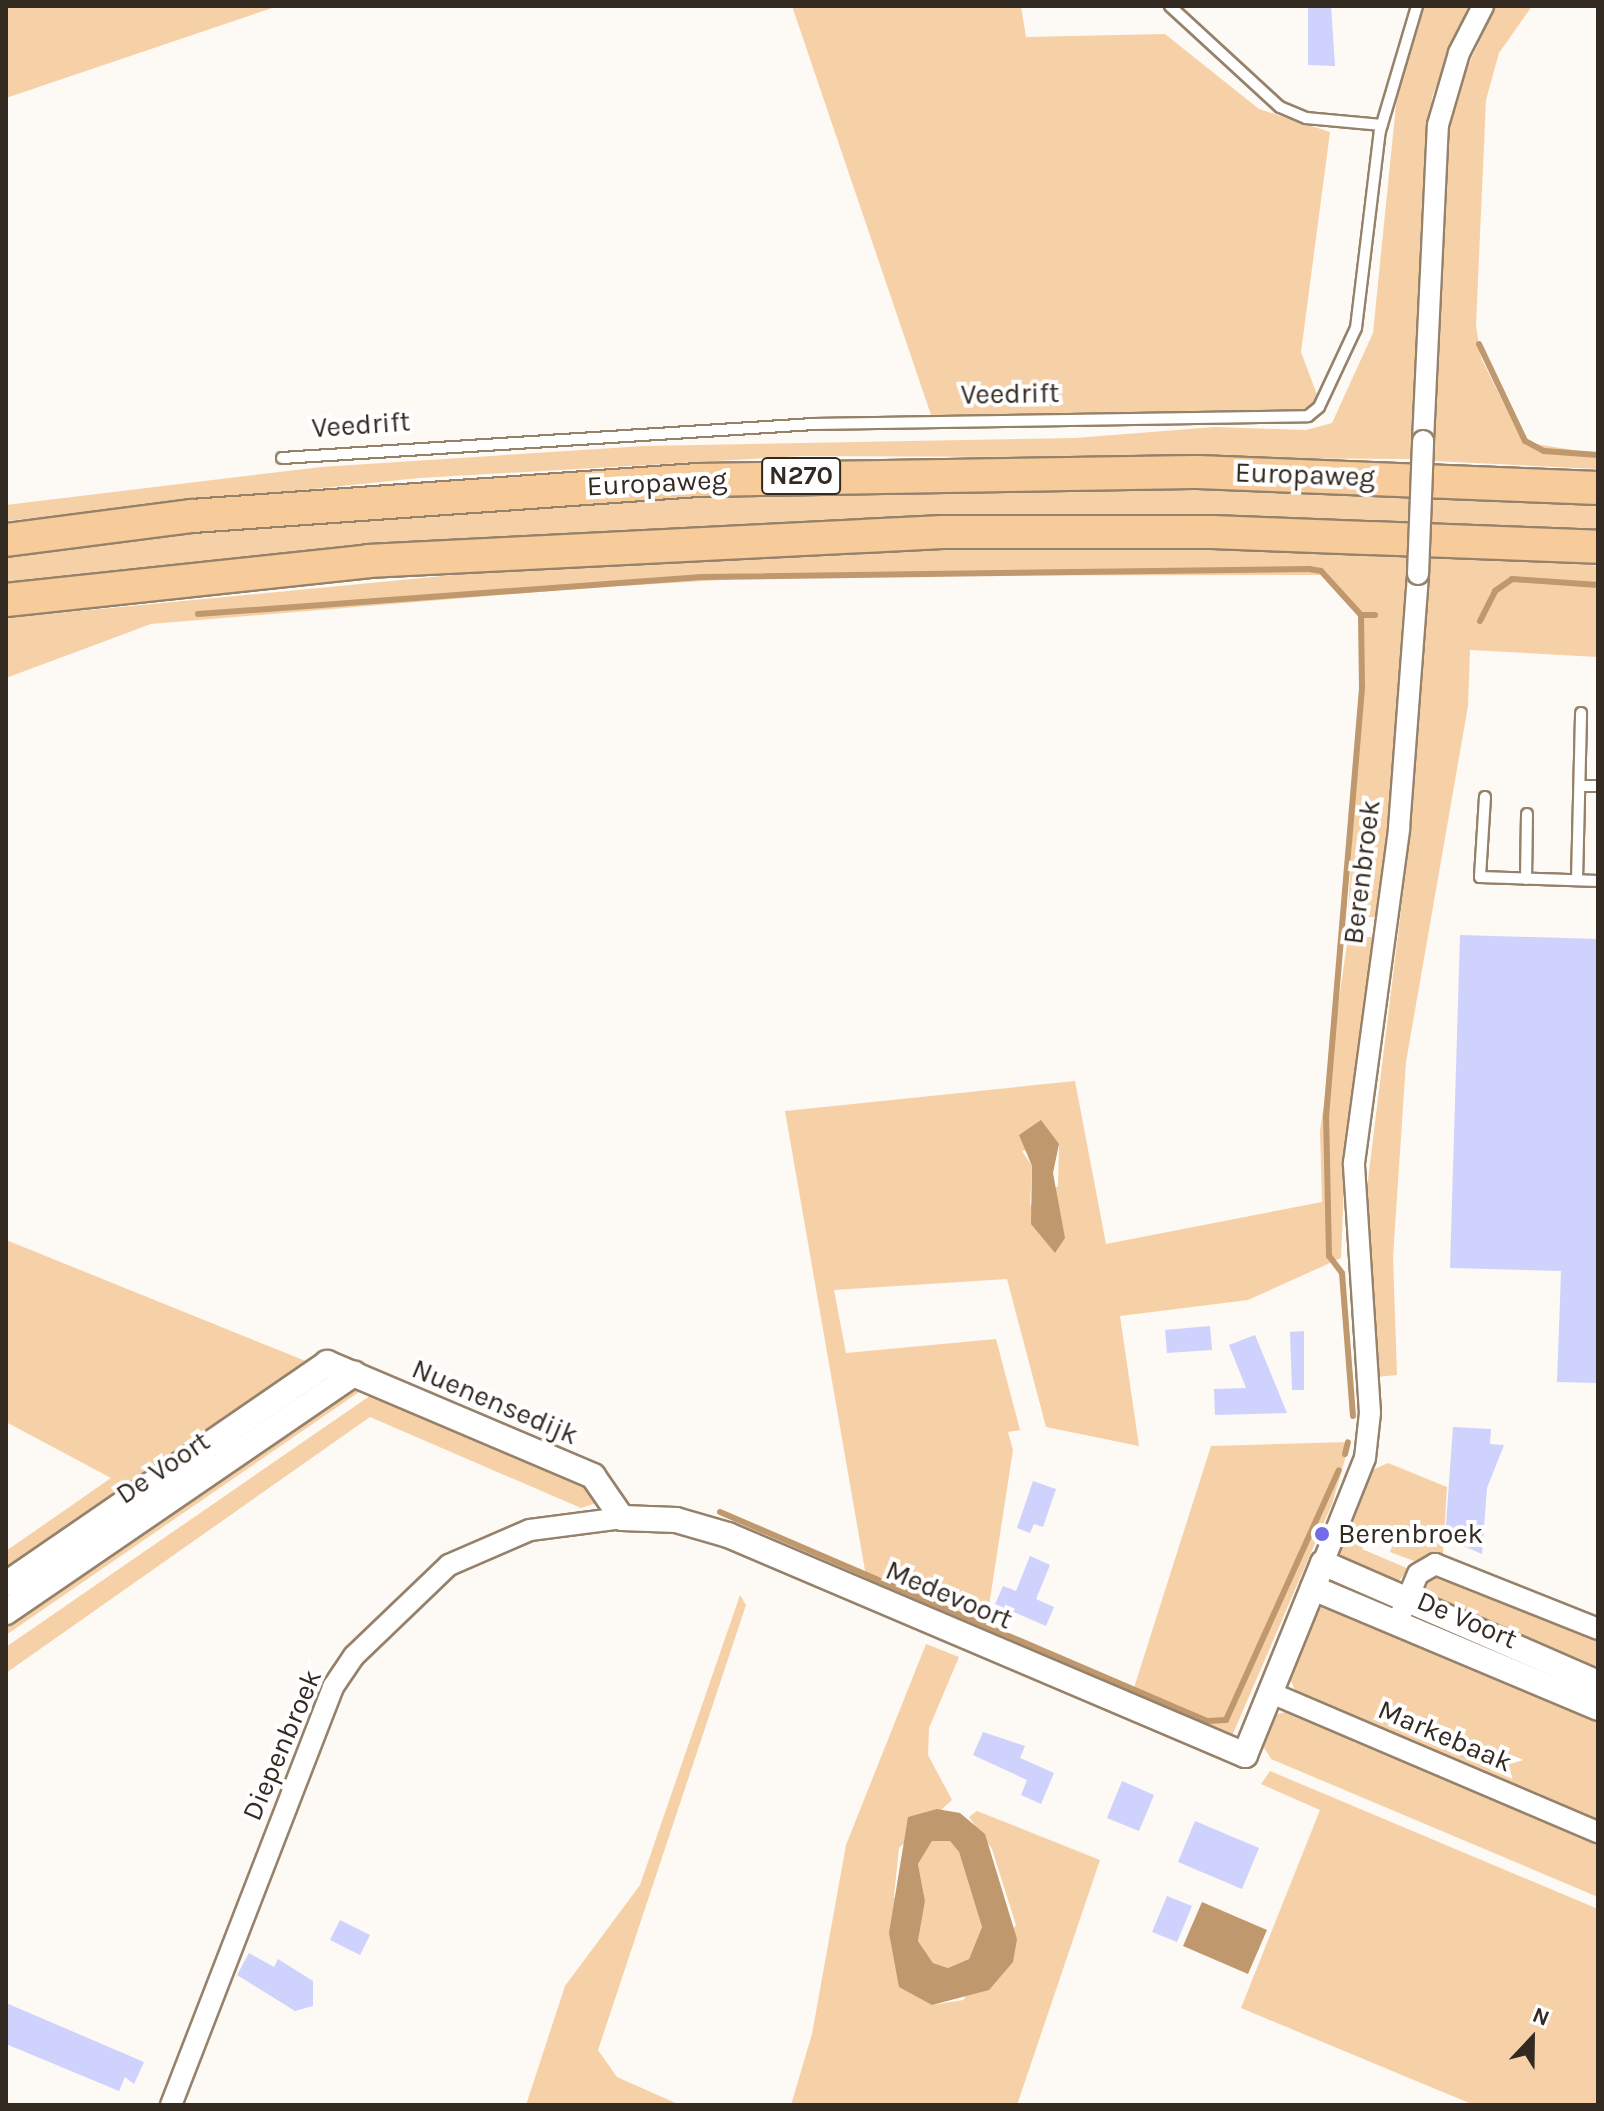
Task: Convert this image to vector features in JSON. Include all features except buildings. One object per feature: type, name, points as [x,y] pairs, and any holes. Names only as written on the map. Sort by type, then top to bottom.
[{"type":"highway","name":"Europaweg","points":[[6,540],[223,514],[714,479],[1198,472],[1598,488]]},
{"type":"highway","name":"N270","points":[[6,600],[368,561],[911,533],[1212,532],[1598,547]]},
{"type":"street","name":"Berenbroek","points":[[1245,1755],[1365,1458],[1370,1413],[1354,1163],[1399,828],[1418,574],[1438,125],[1459,53],[1483,6]]},
{"type":"street","name":"De Voort","points":[[6,1584],[327,1363]]},
{"type":"street","name":"Nuenensedijk","points":[[327,1363],[593,1476],[622,1518]]},
{"type":"street","name":"De Voort","points":[[6,1612],[354,1374]]},
{"type":"street","name":"Medevoort","points":[[622,1518],[676,1520],[728,1535],[1245,1755]]},
{"type":"street","name":"Diepenbroek","points":[[171,2105],[333,1687],[354,1656],[449,1565],[530,1530],[622,1518]]},
{"type":"street","name":"De Voort","points":[[1323,1563],[1401,1612],[1598,1708]]},
{"type":"street","points":[[1401,1612],[1418,1574],[1435,1564],[1598,1629]]},
{"type":"street","name":"De Voort","points":[[1313,1588],[1401,1612],[1598,1683]]},
{"type":"street","name":"Markebaak","points":[[1269,1692],[1598,1832]]},
{"type":"lane","points":[[1170,6],[1280,107],[1306,118],[1382,125]]},
{"type":"lane","name":"Veedrift","points":[[282,458],[813,424],[1308,416],[1319,407],[1356,328],[1382,125],[1417,6]]},
{"type":"lane","points":[[1577,880],[1581,713]]},
{"type":"lane","points":[[1581,786],[1598,786]]},
{"type":"lane","points":[[1485,797],[1480,877],[1598,881]]},
{"type":"lane","points":[[1526,879],[1527,814]]},
{"type":"shaded area","points":[[6,6],[278,6],[6,98]]},
{"type":"shaded area","points":[[792,6],[1021,6],[1026,37],[1165,34],[1259,109],[1330,132],[1301,352],[1319,400],[1293,415],[931,415]]},
{"type":"shaded area","points":[[1422,6],[1468,6],[1432,97],[1411,459],[802,456],[419,478],[6,521],[6,505],[321,467],[644,446],[1075,438],[1215,427],[1306,430],[1332,423],[1373,333],[1397,95]]},
{"type":"shaded area","points":[[1496,6],[1532,6],[1499,53],[1486,100],[1476,325],[1481,358],[1523,442],[1598,454],[1598,469],[1434,461],[1446,145],[1459,85]]},
{"type":"shaded area","points":[[1082,481],[1598,498],[1598,528],[733,525],[297,554],[6,588],[6,551],[519,499]]},
{"type":"shaded area","points":[[756,546],[1408,546],[1396,769],[1377,917],[1348,917],[1363,618],[1327,575],[790,576],[586,588],[151,624],[6,678],[6,618]]},
{"type":"shaded area","points":[[1429,547],[1598,566],[1598,657],[1470,650],[1468,706],[1406,1062],[1393,1257],[1397,1375],[1377,1377],[1363,1221],[1406,869]]},
{"type":"shaded area","points":[[1348,937],[1375,937],[1345,1160],[1341,1258],[1248,1300],[1120,1316],[1139,1446],[1046,1427],[1007,1279],[834,1290],[846,1353],[996,1339],[1020,1430],[1008,1432],[1013,1450],[985,1632],[867,1582],[785,1111],[1075,1081],[1106,1244],[1322,1202],[1320,1131]],"holes":[[[1059,1144],[1058,1186],[1030,1205],[1032,1166],[1022,1151]]]},
{"type":"shaded area","points":[[1041,1120],[1059,1144],[1053,1173],[1065,1238],[1055,1253],[1031,1224],[1032,1166],[1019,1135]]},
{"type":"shaded area","points":[[6,1240],[318,1366],[6,1579],[6,1551],[111,1478],[6,1422]]},
{"type":"shaded area","points":[[359,1385],[359,1392],[6,1635],[6,1618],[125,1536],[185,1506],[279,1430]]},
{"type":"shaded area","points":[[377,1391],[591,1490],[596,1503],[581,1508],[370,1417],[6,1673],[6,1647]]},
{"type":"shaded area","points":[[1350,1442],[1332,1504],[1232,1736],[1132,1694],[1211,1446]]},
{"type":"shaded area","points":[[1388,1463],[1447,1487],[1443,1553],[1414,1561],[1390,1552],[1396,1536],[1371,1527],[1362,1549],[1409,1569],[1396,1584],[1342,1561],[1340,1552],[1368,1472]]},
{"type":"shaded area","points":[[1436,1575],[1598,1634],[1598,1676],[1426,1600],[1425,1585]]},
{"type":"shaded area","points":[[740,1595],[746,1605],[598,2050],[617,2077],[680,2105],[526,2105],[565,1986],[640,1885]]},
{"type":"shaded area","points":[[1327,1603],[1598,1712],[1598,1823],[1297,1694],[1285,1669],[1312,1612]]},
{"type":"shaded area","points":[[926,1644],[959,1657],[929,1728],[928,1755],[952,1800],[899,1848],[894,1896],[932,2005],[963,2000],[1016,1925],[992,1849],[969,1817],[977,1811],[1100,1860],[1017,2105],[791,2105],[812,2034],[846,1845]]},
{"type":"shaded area","points":[[1290,1711],[1598,1842],[1598,1897],[1271,1759],[1260,1741],[1273,1715]]},
{"type":"shaded area","points":[[1270,1771],[1598,1909],[1598,2105],[1474,2105],[1241,2008],[1320,1810],[1261,1784]]},
{"type":"shaded area","points":[[937,1809],[960,1813],[985,1834],[1017,1939],[1013,1962],[989,1990],[932,2005],[899,1987],[889,1933],[908,1817]],"holes":[[[932,1841],[950,1841],[959,1852],[982,1927],[969,1959],[948,1968],[933,1963],[918,1941],[925,1901],[918,1864]]]},
{"type":"shaded area","points":[[932,1841],[950,1841],[959,1852],[982,1927],[969,1959],[948,1968],[933,1963],[918,1941],[925,1901],[918,1864]]},
{"type":"shaded area","points":[[1202,1902],[1267,1930],[1248,1974],[1183,1946]]},
{"type":"waterway","points":[[1479,344],[1525,441],[1544,451],[1598,455]]},
{"type":"waterway","points":[[198,614],[702,577],[1309,569],[1321,571],[1361,615]]},
{"type":"waterway","points":[[1480,621],[1495,591],[1512,579],[1598,585]]},
{"type":"waterway","points":[[1353,1416],[1342,1273],[1329,1256],[1326,1117],[1362,687],[1361,615],[1375,615]]},
{"type":"waterway","points":[[1345,1454],[1348,1442]]},
{"type":"waterway","points":[[720,1512],[1207,1721],[1226,1720],[1339,1470]]},
{"type":"place","name":"Berenbroek","points":[[1322,1534]]}]
